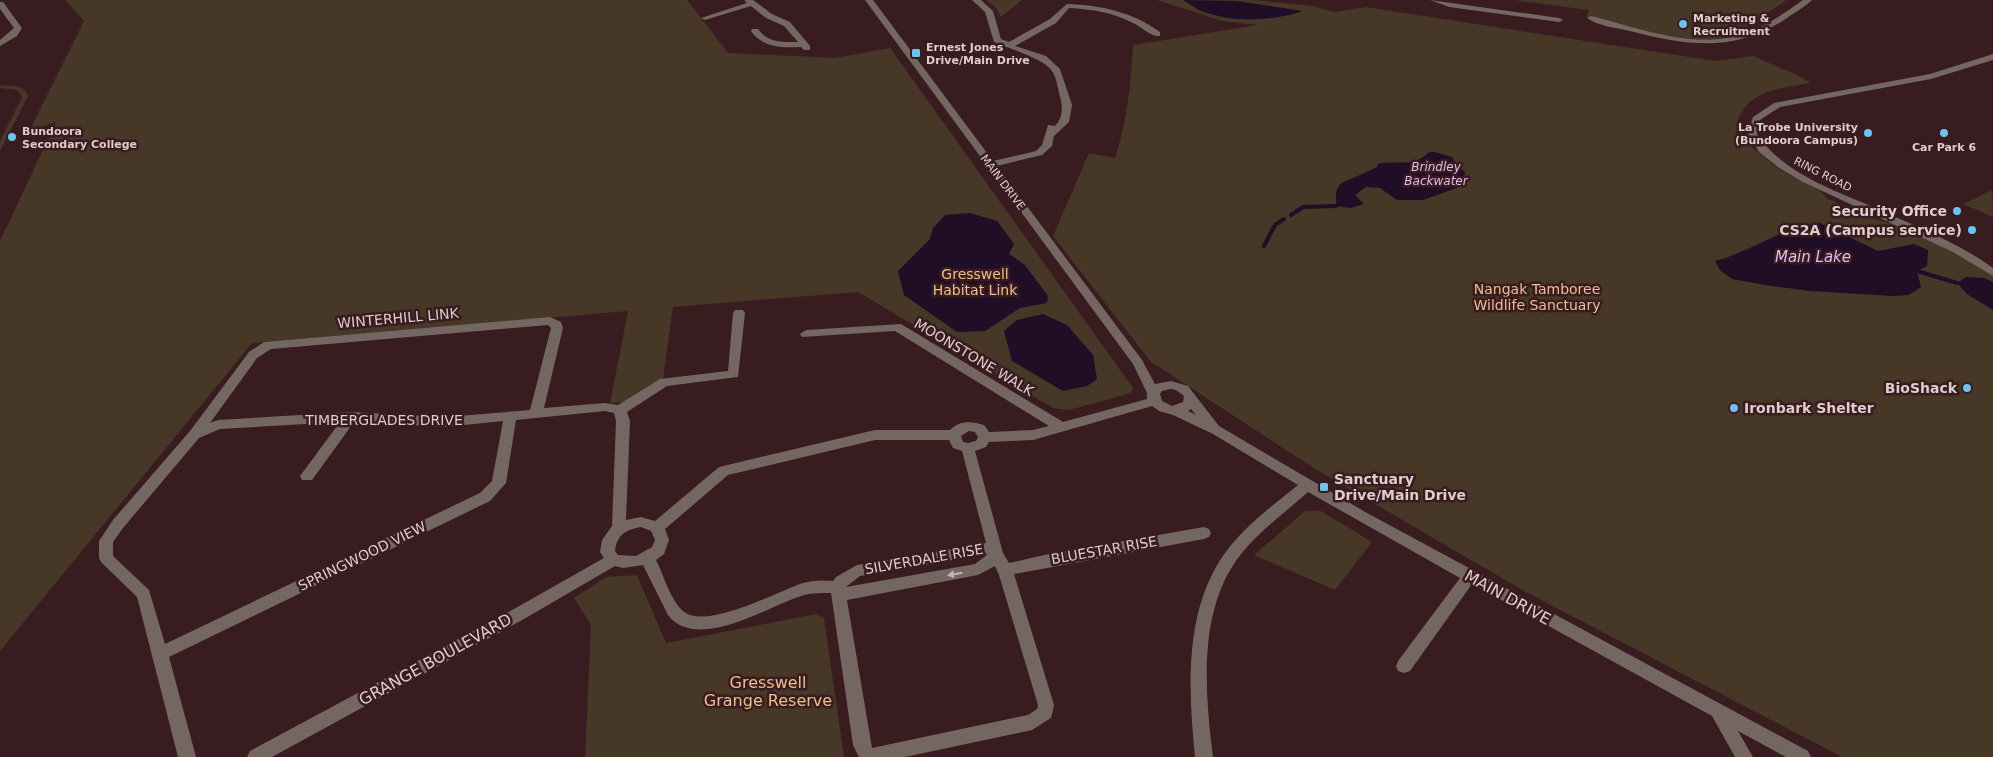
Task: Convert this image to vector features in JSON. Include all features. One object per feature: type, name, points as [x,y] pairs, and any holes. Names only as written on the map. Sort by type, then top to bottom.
[{"type":"street","name":"MAIN DRIVE","points":[[869,0],[1138,363],[1154,397]]},
{"type":"street","points":[[976,0],[989,11],[997,40],[1012,44],[1050,62],[1057,70],[1066,99],[1062,125],[1050,134],[1047,146],[1039,153],[990,164]]},
{"type":"street","points":[[1434,0],[1449,5],[1559,20]]},
{"type":"street","points":[[1591,18],[1664,37],[1723,40],[1752,34],[1808,0]]},
{"type":"street","points":[[705,18],[749,2],[769,16],[787,24],[805,46],[765,42],[759,38],[755,31]]},
{"type":"street","points":[[1012,44],[1052,21],[1067,6],[1088,7],[1127,16],[1157,34]]},
{"type":"street","points":[[0,44],[14,34],[18,28],[1,7]]},
{"type":"street","name":"RING ROAD","points":[[1993,57],[1931,76],[1777,105],[1757,117],[1753,123],[1753,130],[1762,149],[1786,170],[1952,248],[1993,273]]},
{"type":"street","points":[[619,528],[623,421],[620,410],[664,382],[734,374],[739,313]]},
{"type":"street","name":"WINTERHILL LINK","points":[[194,435],[253,355],[268,345],[550,321],[557,328],[536,413]]},
{"type":"street","name":"MOONSTONE WALK","points":[[806,334],[897,327],[1063,428]]},
{"type":"street","name":"MAIN DRIVE","points":[[1138,363],[1167,384]]},
{"type":"street","points":[[985,437],[1034,435],[1063,428],[1154,397],[1158,387],[1167,384],[1184,389],[1190,396],[1191,401],[1186,408],[1175,410],[1162,408],[1154,397]]},
{"type":"street","name":"MAIN DRIVE","points":[[1191,401],[1218,430]]},
{"type":"street","name":"TIMBERGLADES DRIVE","points":[[187,757],[144,594],[106,558],[106,541],[118,524],[194,435],[218,426],[351,417],[445,422],[606,408],[620,410]]},
{"type":"street","name":"MAIN DRIVE","points":[[1175,410],[1218,430],[1308,485],[1470,576],[1802,757]]},
{"type":"street","name":"SPRINGWOOD VIEW","points":[[161,654],[485,496],[499,483],[510,416]]},
{"type":"street","points":[[308,476],[351,417]]},
{"type":"street","points":[[954,436],[959,429],[969,426],[979,428],[985,437]]},
{"type":"street","points":[[657,527],[724,471],[875,435],[954,436]]},
{"type":"street","points":[[954,436],[958,445],[968,448],[981,444],[985,437]]},
{"type":"street","name":"SILVERDALE RISE","points":[[648,558],[678,617],[691,624],[719,620],[756,610],[802,590],[821,586],[838,591],[978,569],[993,560],[995,550],[968,448]]},
{"type":"street","points":[[1204,757],[1199,685],[1202,630],[1218,580],[1228,561],[1249,535],[1308,485]]},
{"type":"street","points":[[640,522],[657,527],[661,532],[660,546],[648,558],[628,564],[613,560],[608,554],[607,545],[610,537],[619,528],[640,522]]},
{"type":"street","name":"BLUESTAR RISE","points":[[1005,570],[1044,561],[1204,532]]},
{"type":"street","points":[[838,591],[862,745],[868,757],[1032,722],[1045,713],[1046,705],[1005,570],[995,550]]},
{"type":"street","name":"GRANGE BOULEVARD","points":[[256,757],[511,618],[613,560]]},
{"type":"street","points":[[1404,666],[1470,576]]},
{"type":"street","points":[[1718,712],[1744,757]]},
{"type":"green space","name":"Gresswell Habitat Link","points":[[65,0],[687,0],[728,53],[835,58],[890,48],[1133,388],[1131,393],[1069,410],[1053,408],[858,292],[673,307],[663,379],[628,402],[610,403],[628,311],[252,343],[0,651],[0,241],[56,122],[29,131],[84,21]]},
{"type":"green space","points":[[986,0],[1022,0],[1001,17],[996,8]]},
{"type":"green space","name":"Nangak Tamboree Wildlife Sanctuary","points":[[1157,0],[1254,0],[1312,6],[1334,12],[1366,7],[1716,61],[1753,56],[1811,83],[1766,92],[1749,104],[1742,112],[1737,123],[1747,143],[1780,170],[1818,189],[1828,199],[1878,220],[1919,230],[1993,275],[1993,757],[1842,757],[1524,591],[1320,472],[1151,362],[1053,236],[1089,153],[1115,158],[1128,102],[1133,45],[1258,25],[1222,21]]},
{"type":"green space","points":[[1513,0],[1787,0],[1730,35],[1709,39],[1692,39],[1655,34],[1586,17],[1589,10]]},
{"type":"green space","points":[[0,86],[20,88],[28,96],[0,151],[0,141],[22,97],[17,90],[0,88]]},
{"type":"green space","points":[[1992,190],[1993,217],[1963,204]]},
{"type":"green space","points":[[1305,511],[1321,511],[1372,542],[1335,590],[1254,555]]},
{"type":"green space","name":"Gresswell Grange Reserve","points":[[637,575],[666,643],[817,614],[824,618],[844,757],[585,757],[591,625],[574,598],[606,577]]},
{"type":"water","points":[[1183,0],[1236,1],[1303,11],[1264,19],[1237,19],[1199,10]]},
{"type":"water","name":"Brindley Backwater","points":[[1429,152],[1452,157],[1457,166],[1465,172],[1462,186],[1423,200],[1397,200],[1380,188],[1366,187],[1355,195],[1364,204],[1351,208],[1336,206],[1336,192],[1340,184],[1377,167],[1377,164],[1411,162]]},
{"type":"water","points":[[970,213],[997,221],[1014,244],[1009,254],[1025,265],[1048,296],[1047,303],[1020,308],[985,331],[957,332],[904,295],[898,271],[930,239],[933,228],[945,215]]},
{"type":"water","name":"Main Lake","points":[[1820,223],[1878,251],[1914,244],[1928,250],[1927,266],[1917,271],[1921,287],[1909,295],[1893,296],[1810,291],[1732,279],[1720,270],[1715,261],[1741,252],[1793,229]]},
{"type":"water","points":[[1966,277],[1984,278],[1993,282],[1993,310],[1967,294],[1957,283]]},
{"type":"water","points":[[1043,314],[1067,325],[1093,355],[1097,379],[1087,386],[1063,391],[1012,361],[1004,331],[1017,320]]},
{"type":"waterway","points":[[1291,215],[1303,207],[1336,206]]},
{"type":"waterway","points":[[1264,246],[1275,225],[1284,219]]},
{"type":"waterway","points":[[1917,271],[1957,283]]},
{"type":"place","name":"Marketing & Recruitment","points":[[1683,24]]},
{"type":"place","name":"Ernest Jones Drive/Main Drive","points":[[916,53]]},
{"type":"place","name":"La Trobe University (Bundoora Campus)","points":[[1868,133]]},
{"type":"place","name":"Car Park 6","points":[[1944,133]]},
{"type":"place","name":"Bundoora Secondary College","points":[[12,137]]},
{"type":"place","name":"Security Office","points":[[1957,211]]},
{"type":"place","name":"CS2A (Campus service)","points":[[1972,230]]},
{"type":"place","name":"BioShack","points":[[1967,388]]},
{"type":"place","name":"Ironbark Shelter","points":[[1734,408]]},
{"type":"place","name":"Sanctuary Drive/Main Drive","points":[[1324,487]]}]
